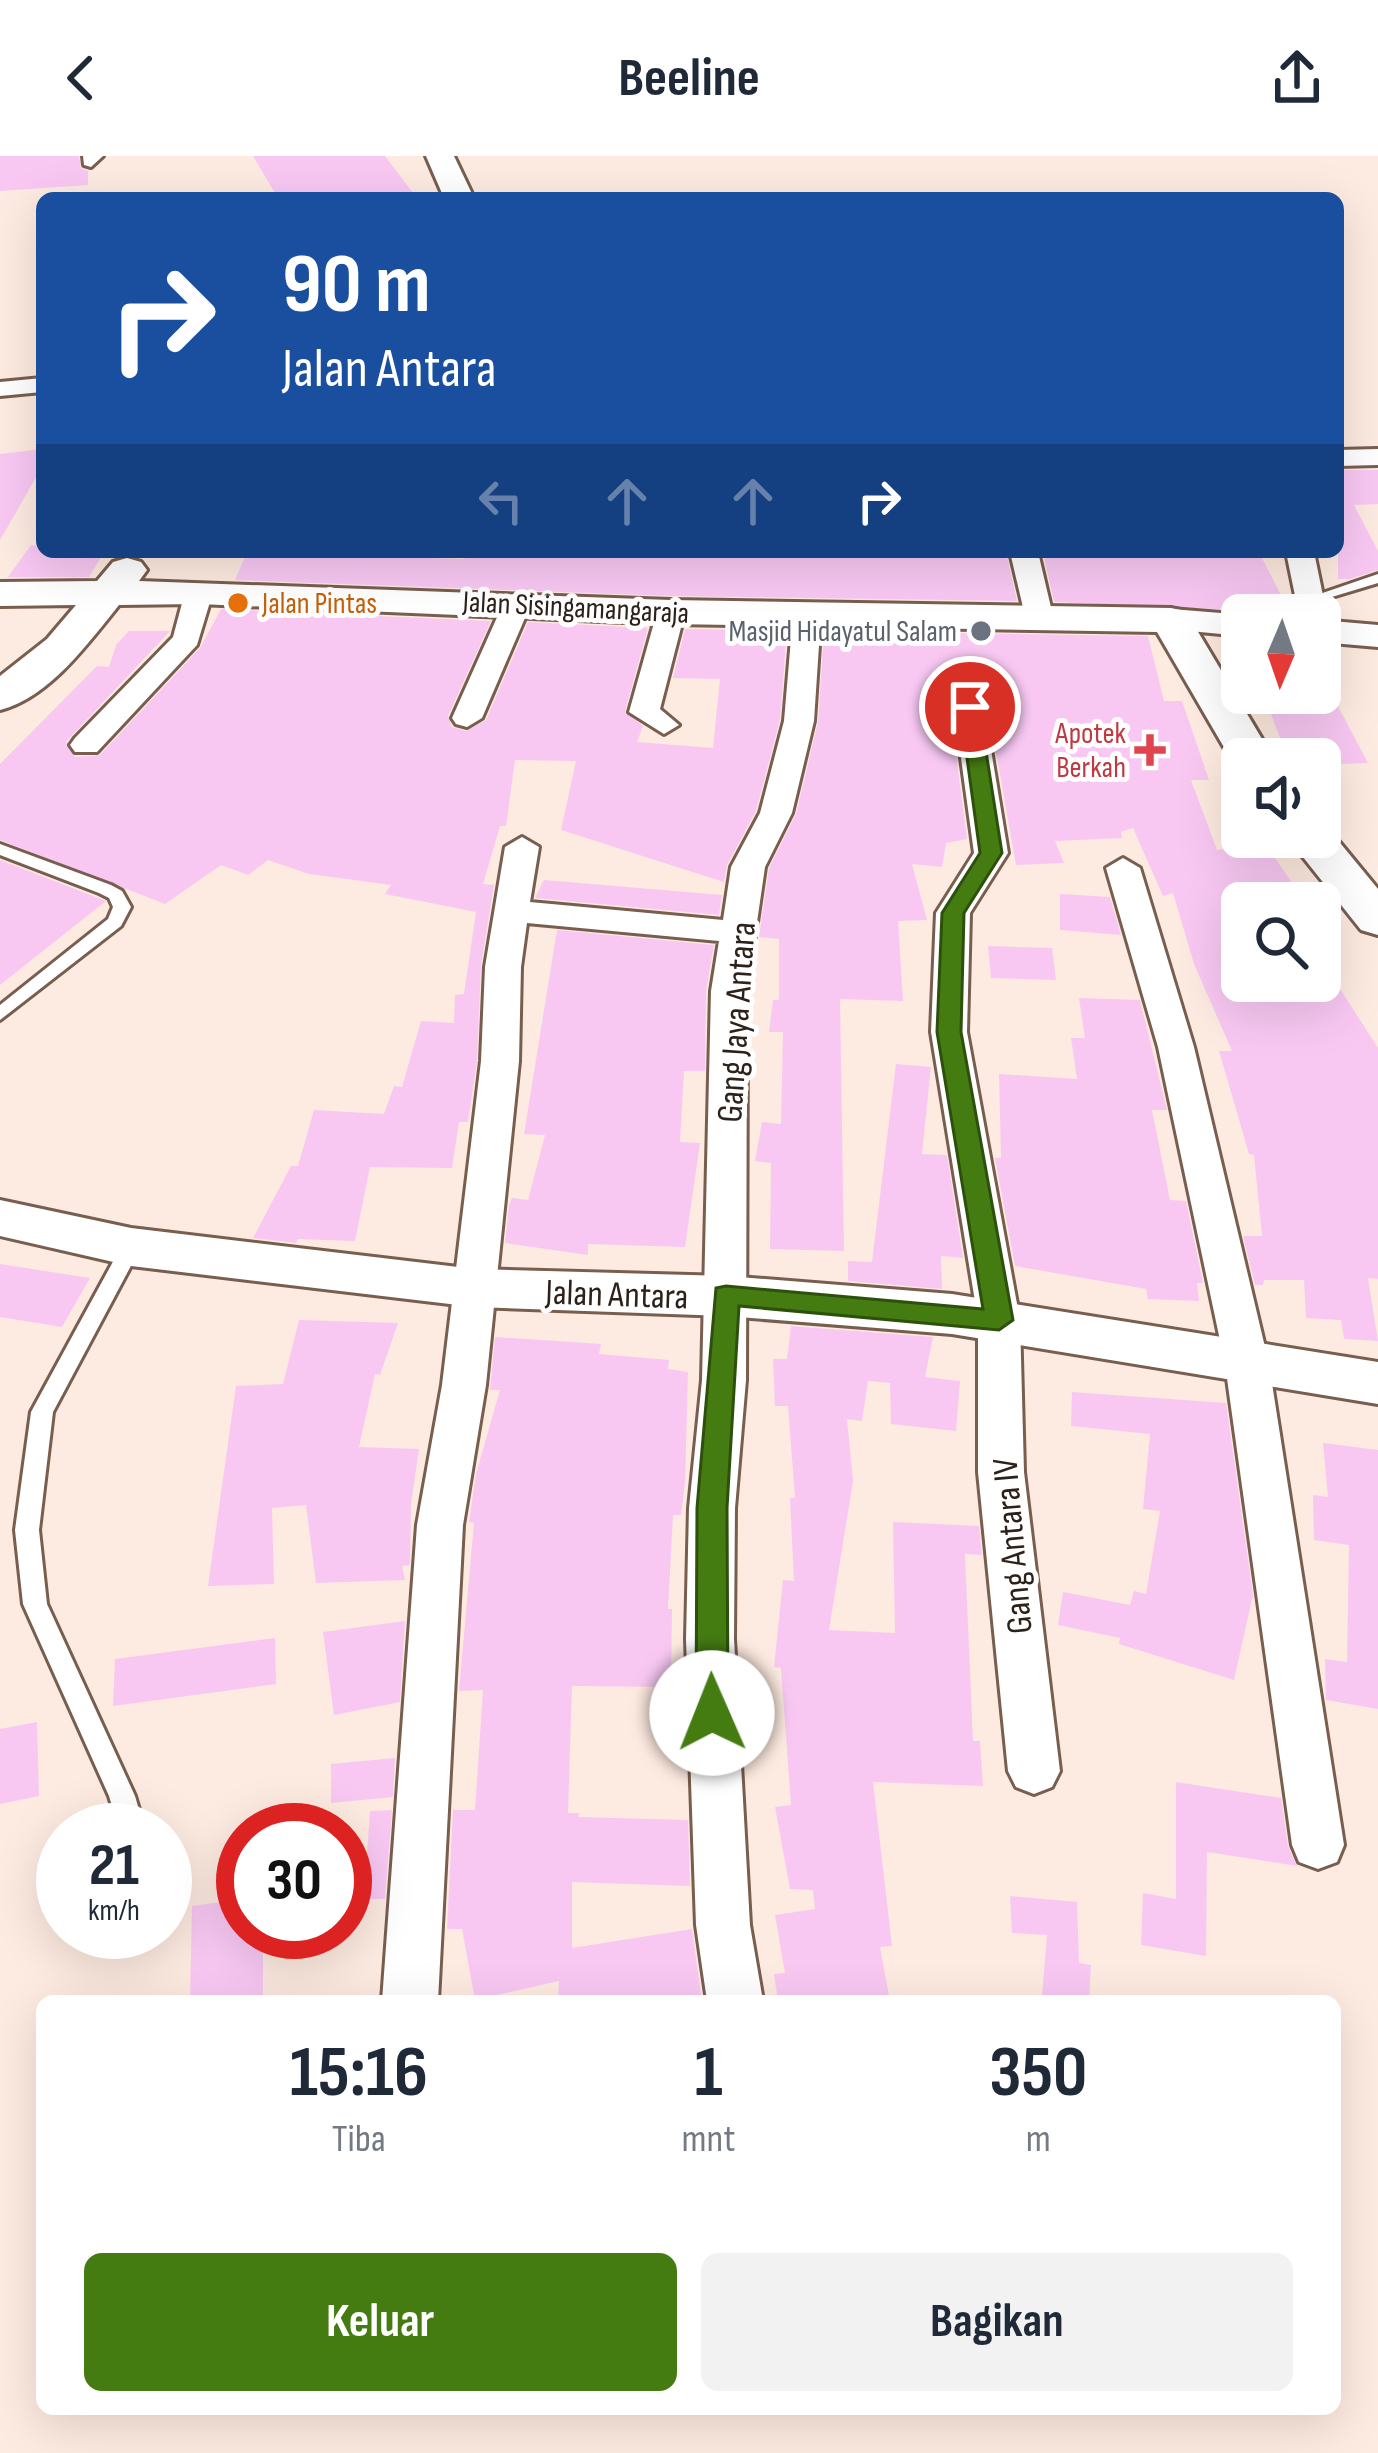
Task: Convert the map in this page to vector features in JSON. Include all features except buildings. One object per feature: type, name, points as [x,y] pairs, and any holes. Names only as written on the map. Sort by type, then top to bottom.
[{"type":"main road","points":[[440,156],[451,192]]},
{"type":"main road","points":[[3,694],[62,648],[137,558]]},
{"type":"main road","name":"Jalan Sisingamangaraja","points":[[0,594],[199,592],[671,612],[1171,620]]},
{"type":"main road","points":[[1171,620],[1240,738]]},
{"type":"main road","points":[[1327,858],[1378,920]]},
{"type":"street","points":[[0,389],[36,386]]},
{"type":"street","points":[[1344,458],[1375,457]]},
{"type":"street","points":[[1026,558],[1040,616]]},
{"type":"street","points":[[1301,558],[1310,594]]},
{"type":"street","points":[[86,745],[187,639],[199,592]]},
{"type":"street","points":[[467,718],[517,604]]},
{"type":"street","points":[[664,725],[644,712],[671,612]]},
{"type":"street","name":"Gang Jaya Antara","points":[[734,1995],[717,1833],[710,1640],[712,1508],[726,1295],[729,992],[748,867],[776,812],[799,722],[807,615]]},
{"type":"street","points":[[1171,620],[1221,624]]},
{"type":"street","points":[[1341,624],[1378,636]]},
{"type":"street","name":"Gang Antara IV","points":[[970,707],[991,853],[953,913],[949,1032],[999,1320],[1001,1472],[1034,1771]]},
{"type":"street","points":[[410,1995],[440,1525],[475,1288],[521,847]]},
{"type":"street","points":[[1123,868],[1176,1047],[1247,1364],[1318,1845]]},
{"type":"street","points":[[512,910],[738,932]]},
{"type":"street","name":"Jalan Antara","points":[[0,1218],[131,1247],[475,1288],[726,1295],[999,1320],[1378,1383]]},
{"type":"lane","points":[[1341,600],[1378,578]]},
{"type":"lane","points":[[0,849],[105,889],[116,895],[122,907],[115,922],[0,1013]]},
{"type":"lane","points":[[124,1803],[35,1604],[27,1530],[42,1412],[131,1247]]},
{"type":"place","name":"Jalan Pintas","points":[[238,603]]},
{"type":"place","name":"Masjid Hidayatul Salam","points":[[981,631]]},
{"type":"place","name":"Apotek Berkah","points":[[1150,750]]},
{"type":"route","points":[[712,1713],[712,1508],[726,1295],[999,1320],[949,1032],[953,913],[991,853],[970,707]]}]
